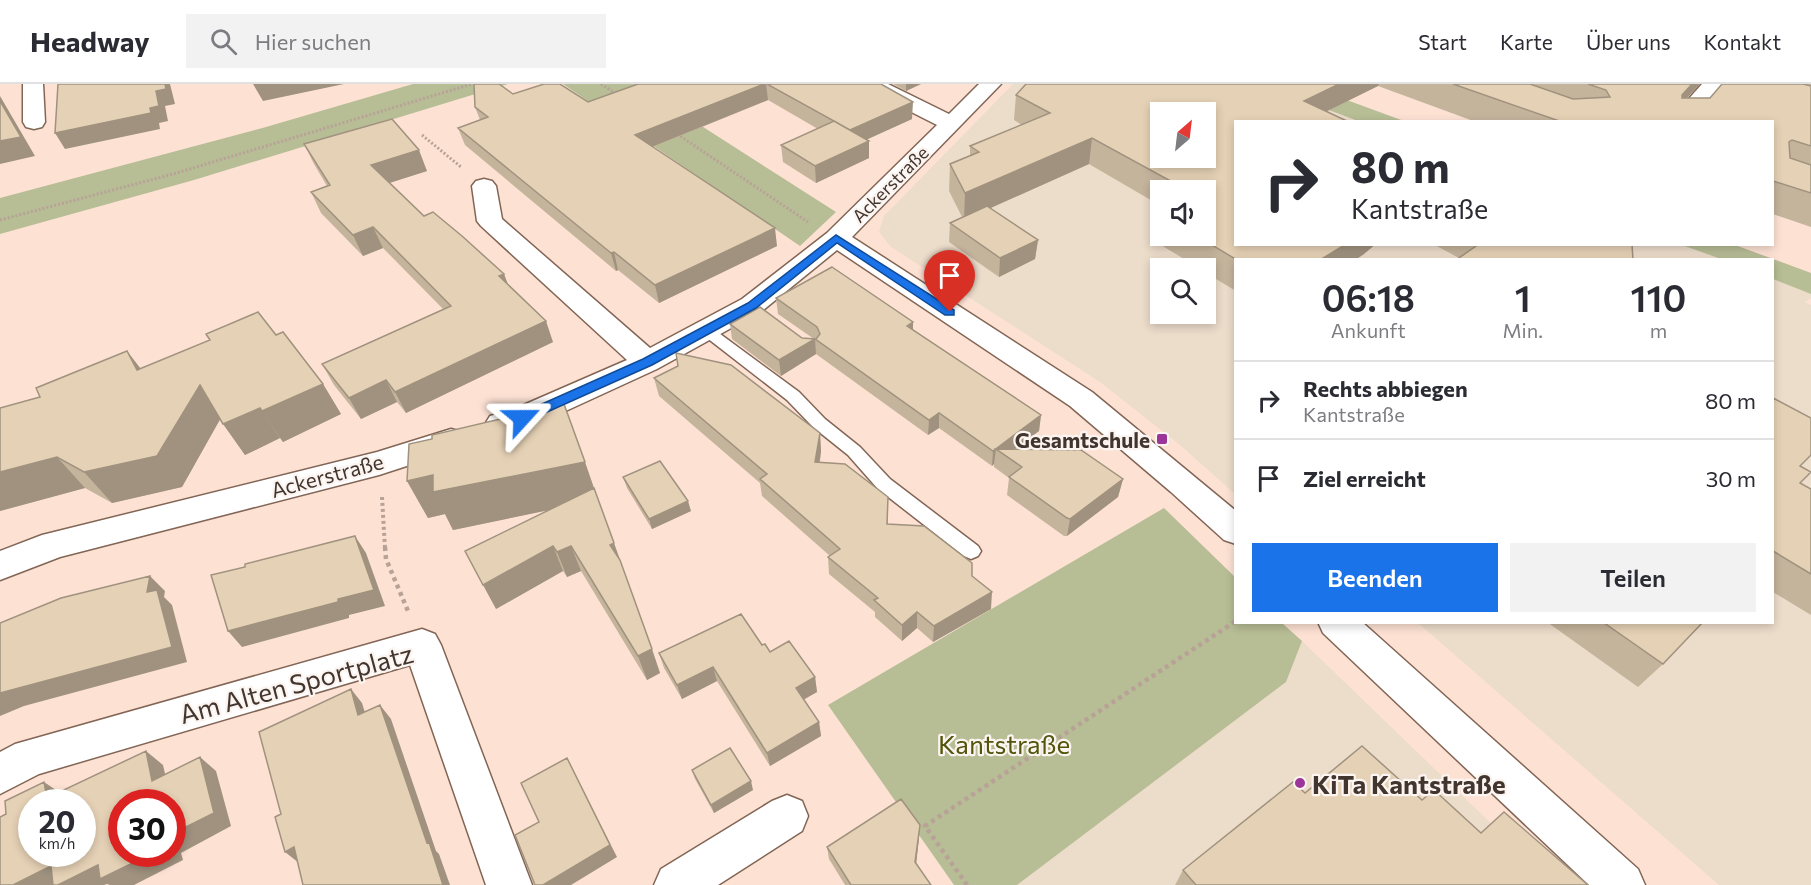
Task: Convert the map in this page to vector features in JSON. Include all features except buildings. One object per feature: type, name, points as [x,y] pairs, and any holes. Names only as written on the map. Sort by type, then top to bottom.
[{"type":"street","points":[[33,84],[34,122]]},
{"type":"street","name":"Ackerstraße","points":[[871,84],[951,123]]},
{"type":"street","name":"Ackerstraße","points":[[0,566],[54,545],[379,463],[522,418],[647,362],[707,331],[761,311],[991,84]]},
{"type":"street","points":[[1681,120],[1714,84]]},
{"type":"street","points":[[484,186],[490,221],[647,362]]},
{"type":"street","points":[[836,238],[1082,399],[1183,483],[1234,529]]},
{"type":"street","points":[[1338,624],[1622,885]]},
{"type":"street","name":"Am Alten Sportplatz","points":[[0,774],[30,758],[422,645],[509,885]]},
{"type":"street","points":[[677,885],[787,816]]},
{"type":"lane","points":[[707,331],[793,396],[819,423],[854,451],[884,484],[971,551]]},
{"type":"path","points":[[0,220],[173,174],[472,84]]},
{"type":"path","points":[[601,84],[620,97]]},
{"type":"path","points":[[668,129],[811,224],[836,238]]},
{"type":"path","points":[[422,135],[484,186]]},
{"type":"path","points":[[379,463],[386,559],[422,645]]},
{"type":"path","points":[[967,885],[925,826],[1234,622]]},
{"type":"shaded area","points":[[1013,84],[1259,84],[1355,120],[1234,120],[1234,246],[1687,246],[1718,258],[1234,258],[1234,493],[1180,445],[1100,382],[891,247],[879,232],[884,216]]},
{"type":"shaded area","points":[[1774,279],[1811,294],[1811,298],[1805,302],[1811,305],[1811,885],[1719,885],[1419,624],[1774,624]]},
{"type":"shaded area","name":"KiTa Kantstraße","points":[[1302,641],[1555,885],[1017,885],[1286,682]]},
{"type":"green space","points":[[413,84],[508,84],[194,180],[0,234],[0,198],[266,127]]},
{"type":"green space","points":[[563,84],[636,84],[836,212],[800,246]]},
{"type":"green space","points":[[1259,84],[1303,84],[1401,120],[1355,120]]},
{"type":"green space","points":[[1685,246],[1738,246],[1770,258],[1718,258]]},
{"type":"green space","points":[[1774,259],[1811,273],[1811,294],[1774,279]]},
{"type":"green space","name":"Kantstraße","points":[[1164,508],[1234,576],[1234,624],[1283,624],[1302,641],[1286,682],[1017,885],[954,885],[828,705]]},
{"type":"place","name":"Gesamtschule","points":[[1162,439]]},
{"type":"place","name":"KiTa Kantstraße","points":[[1300,783]]},
{"type":"route","points":[[522,418],[647,362],[707,331],[752,305],[836,238],[950,312]]}]
